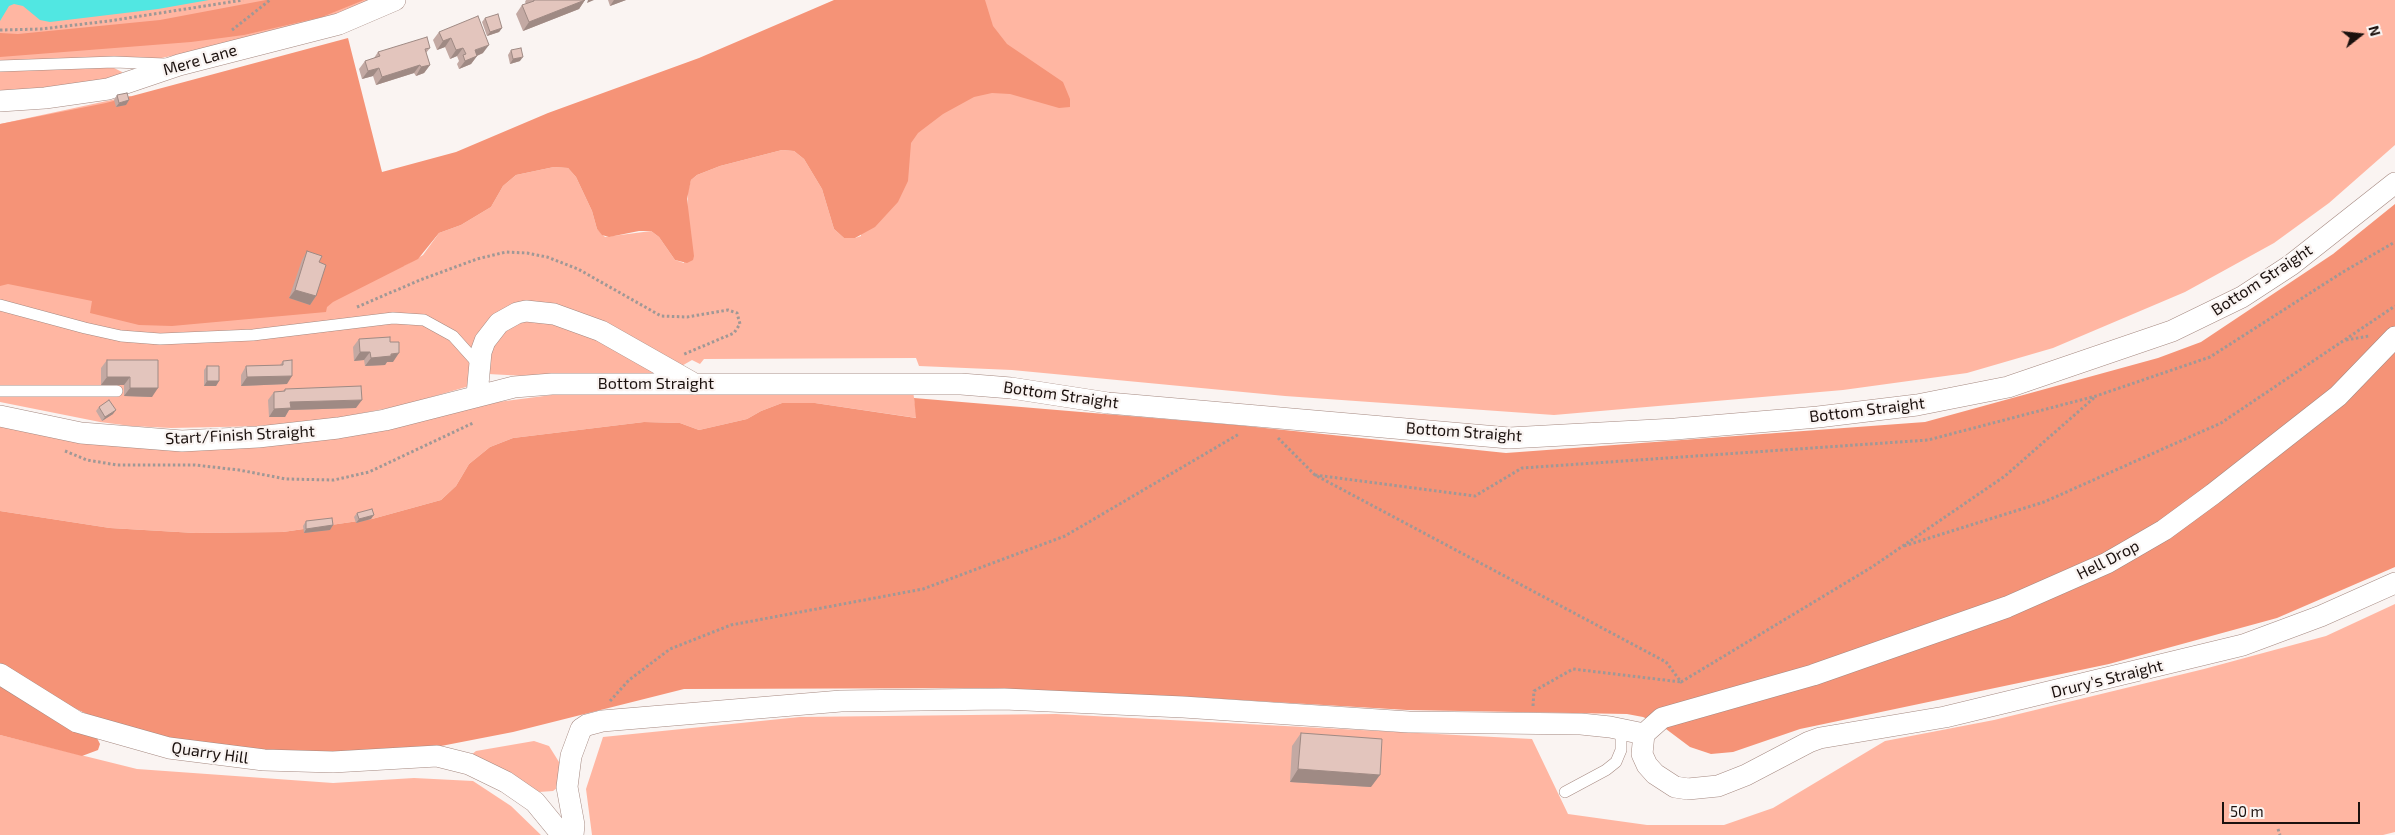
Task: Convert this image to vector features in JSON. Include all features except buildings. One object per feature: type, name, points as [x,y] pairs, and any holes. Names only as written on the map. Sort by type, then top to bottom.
[{"type":"street","name":"Mere Lane","points":[[0,100],[45,98],[108,89],[179,65],[339,24],[395,0]]},
{"type":"street","name":"Bottom Straight","points":[[477,395],[514,387],[552,384],[961,384],[1011,388],[1108,403],[1508,438],[1675,429],[1818,417],[1960,398],[2008,387],[2172,331],[2242,297],[2291,265],[2395,183]]},
{"type":"street","points":[[477,395],[479,365],[485,341],[499,323],[516,313],[535,311],[554,314],[600,332],[693,384]]},
{"type":"street","name":"Hell Drop","points":[[1644,734],[1662,718],[1767,689],[2007,606],[2107,564],[2164,530],[2229,482],[2338,396],[2395,337]]},
{"type":"street","name":"Start/Finish Straight","points":[[0,416],[81,432],[182,441],[258,437],[338,428],[385,420],[477,395]]},
{"type":"street","name":"Drury's Straight","points":[[1644,734],[1642,754],[1647,765],[1665,782],[1674,787],[1688,789],[1718,786],[1734,781],[1810,742],[1862,730],[1945,717],[2243,645],[2321,616],[2395,583]]},
{"type":"street","name":"Quarry Hill","points":[[0,674],[77,722],[169,748],[284,761],[333,762],[436,756],[476,768],[506,782],[535,802]]},
{"type":"street","points":[[573,835],[574,825],[567,787],[571,756],[577,736],[587,725],[612,720],[841,701],[1004,700],[1182,707],[1409,722],[1581,724],[1644,734]]},
{"type":"street","points":[[535,802],[554,799],[567,787]]},
{"type":"street","points":[[535,802],[562,835]]},
{"type":"lane","points":[[0,66],[114,62],[179,65]]},
{"type":"lane","points":[[0,305],[121,336],[160,339],[253,335],[393,318],[424,320],[452,336],[479,365]]},
{"type":"lane","points":[[0,391],[117,391]]},
{"type":"lane","points":[[1565,792],[1606,770],[1616,762],[1621,750],[1621,729]]},
{"type":"path","points":[[0,30],[41,29],[109,21],[243,0]]},
{"type":"path","points":[[1901,547],[2044,502],[2221,423],[2395,306]]},
{"type":"path","points":[[1534,691],[1573,669],[1681,682],[1901,547],[2005,476],[2096,396]]},
{"type":"path","points":[[587,725],[629,680],[670,649],[731,625],[923,589],[1065,536],[1243,432],[1245,414]]},
{"type":"path","points":[[60,447],[78,457],[106,463],[206,466],[276,478],[321,481],[346,478],[369,472],[473,423]]},
{"type":"path","points":[[1269,436],[1278,438],[1315,475],[1666,662],[1681,682]]},
{"type":"path","points":[[2278,829],[2280,835]]},
{"type":"shaded area","points":[[0,0],[383,0],[257,38],[114,68],[122,72],[121,77],[0,96]]},
{"type":"shaded area","points":[[266,0],[364,0],[322,17],[244,35],[191,42],[0,57],[0,33],[18,34],[160,20]]},
{"type":"shaded area","points":[[834,0],[985,0],[993,26],[1007,44],[1063,82],[1070,99],[1070,107],[1059,108],[1010,94],[992,93],[974,97],[943,114],[918,133],[911,143],[908,181],[898,202],[875,227],[855,238],[844,238],[834,229],[822,189],[804,159],[794,151],[782,150],[720,166],[697,175],[691,180],[687,199],[694,256],[693,260],[687,263],[675,260],[659,237],[651,231],[639,231],[609,237],[602,235],[597,229],[592,211],[576,177],[568,168],[554,167],[516,175],[503,186],[491,207],[461,225],[439,233],[418,259],[333,302],[327,307],[326,312],[172,326],[139,325],[90,313],[92,301],[8,284],[0,286],[0,124],[106,103],[348,38],[382,172],[456,152],[548,113],[699,58]]},
{"type":"shaded area","points":[[839,0],[2395,0],[2395,145],[2329,203],[2274,243],[2185,292],[2053,348],[1967,373],[1843,390],[1554,415],[1285,396],[1012,370],[919,366],[916,358],[704,359],[700,364],[692,360],[666,375],[563,378],[488,374],[466,387],[404,405],[337,418],[268,426],[171,428],[131,426],[100,422],[0,402],[0,124],[130,96],[404,266],[423,255],[439,233],[461,225],[491,207],[503,186],[516,175],[554,167],[568,168],[576,177],[592,211],[597,229],[605,237],[651,231],[659,237],[675,260],[684,263],[688,191],[691,180],[697,175],[720,166],[782,150],[794,151],[804,159],[822,189],[834,229],[844,238],[855,238],[861,236]]},
{"type":"shaded area","points":[[2395,204],[2395,567],[2277,618],[2109,664],[1800,729],[1733,752],[1711,754],[1690,747],[1662,726],[1643,717],[1627,714],[1407,710],[1190,697],[982,688],[684,689],[513,732],[441,746],[383,752],[257,751],[121,730],[55,699],[0,667],[0,511],[110,528],[195,533],[283,532],[372,519],[441,500],[456,486],[469,464],[490,447],[513,438],[644,422],[680,423],[699,430],[747,419],[782,403],[815,403],[916,418],[914,398],[1236,425],[1506,453],[1925,422],[2158,358],[2201,342],[2333,254]]},
{"type":"shaded area","points":[[913,391],[917,418],[815,403],[782,403],[747,419],[699,430],[680,423],[644,422],[513,438],[490,447],[469,464],[456,486],[441,500],[372,519],[283,532],[195,533],[110,528],[0,511],[0,425],[142,448],[575,392]]},
{"type":"shaded area","points":[[2395,604],[2395,832],[2383,835],[592,835],[586,789],[603,737],[800,717],[1056,714],[1532,739],[1568,814],[1647,825],[1724,825],[1773,808],[1885,741],[1994,720],[2204,669],[2326,636]]},
{"type":"shaded area","points":[[0,685],[97,738],[100,744],[98,750],[82,756],[0,735]]},
{"type":"shaded area","points":[[0,735],[137,769],[333,783],[414,778],[473,781],[511,806],[541,835],[0,835]]},
{"type":"shaded area","points":[[534,741],[549,746],[559,762],[561,770],[557,788],[553,791],[539,792],[471,755],[476,751]]},
{"type":"water","points":[[0,0],[209,0],[158,9],[50,22],[40,20],[23,6],[14,4],[9,6],[0,21]]}]
